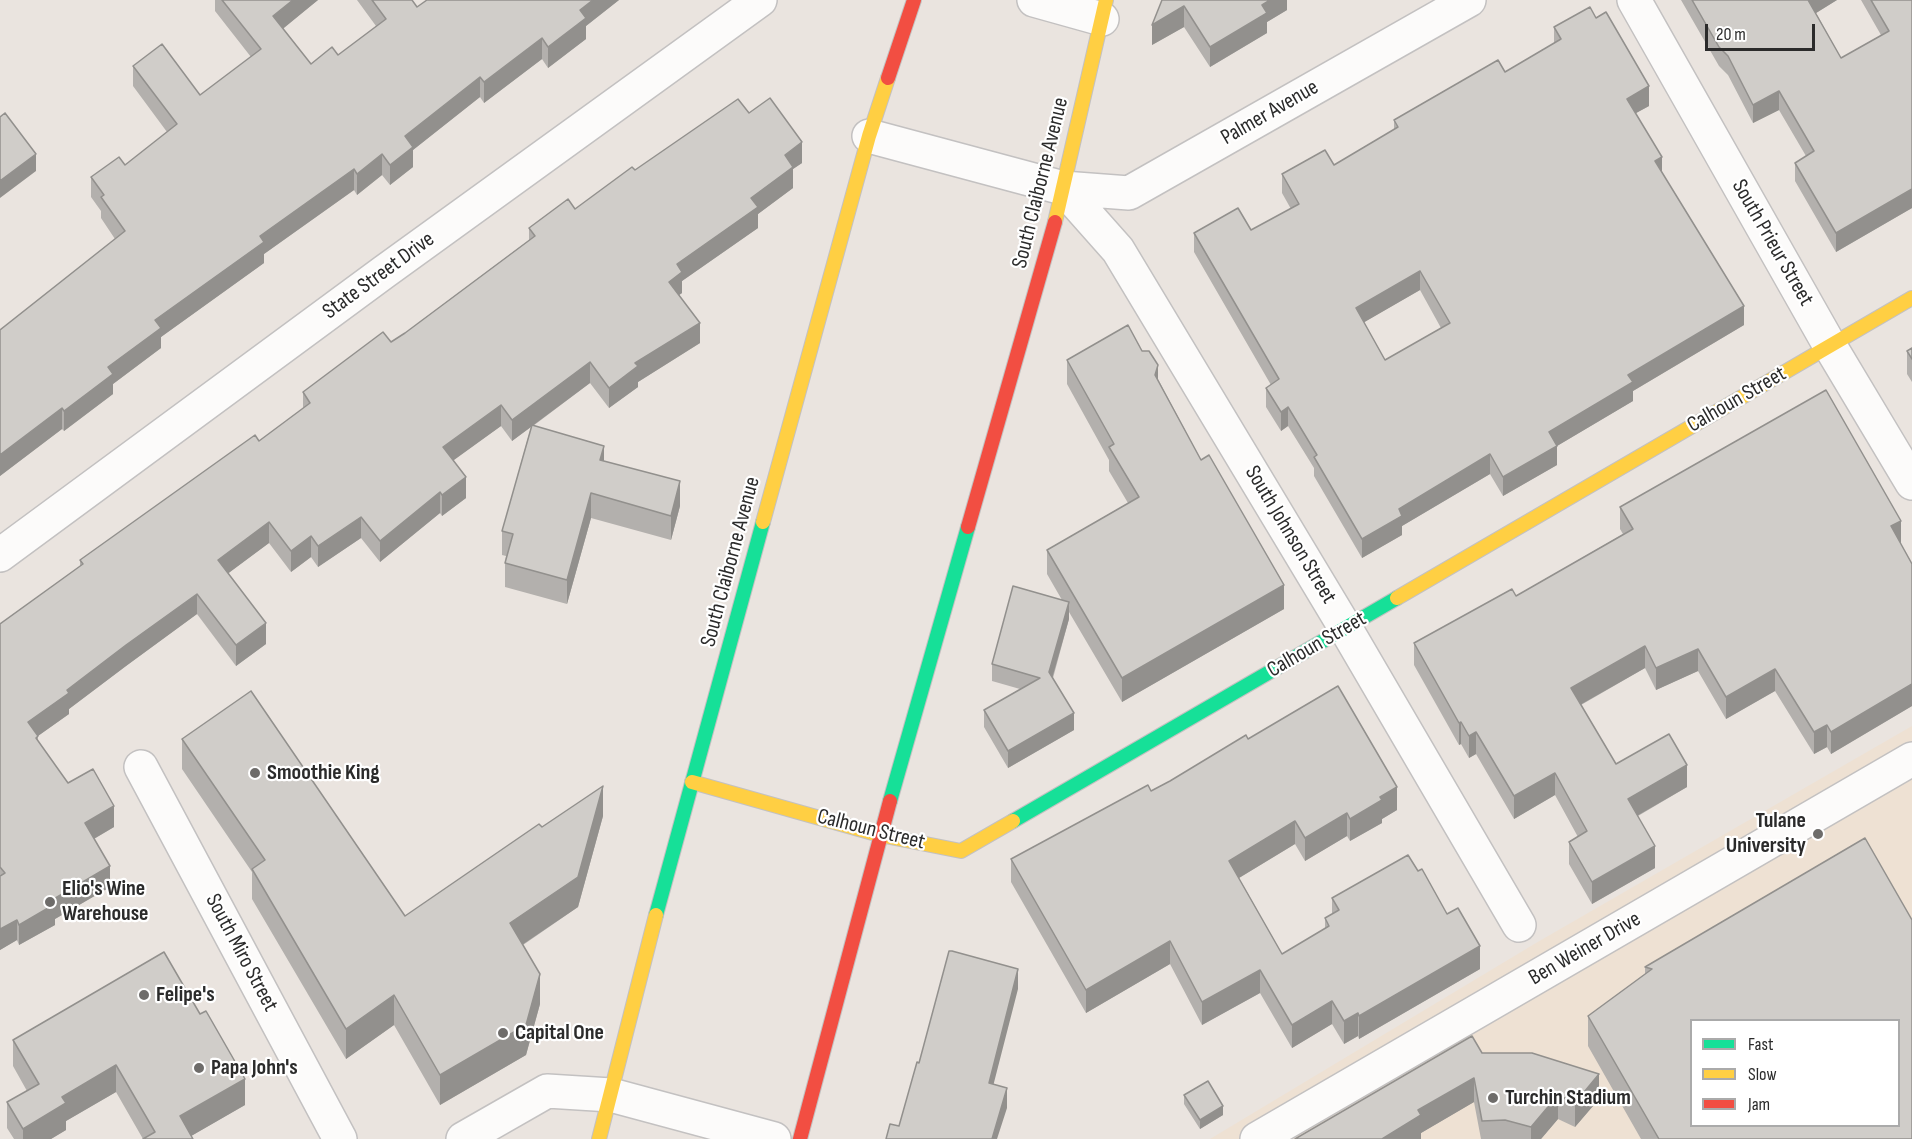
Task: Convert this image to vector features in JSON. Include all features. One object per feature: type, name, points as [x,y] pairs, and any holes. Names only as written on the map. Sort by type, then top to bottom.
[{"type":"main road","name":"South Claiborne Avenue","points":[[599,1139],[661,894],[869,136],[914,0]]},
{"type":"main road","name":"South Claiborne Avenue","points":[[800,1139],[880,835],[1063,188],[1104,9]]},
{"type":"main road","name":"Calhoun Street","points":[[692,782],[880,835],[961,851],[1912,298]]},
{"type":"street","name":"State Street Drive","points":[[0,555],[402,259],[760,0]]},
{"type":"street","points":[[1034,0],[1104,9]]},
{"type":"street","name":"Palmer Avenue","points":[[869,136],[1063,188],[1129,193],[1469,0]]},
{"type":"street","name":"South Prieur Street","points":[[1634,0],[1830,346],[1912,483]]},
{"type":"street","name":"South Johnson Street","points":[[1063,188],[1118,250],[1346,629],[1519,925]]},
{"type":"street","name":"Ben Weiner Drive","points":[[1257,1139],[1912,759]]},
{"type":"street","name":"South Miro Street","points":[[141,767],[340,1139]]},
{"type":"street","points":[[463,1139],[547,1091],[611,1095],[774,1139]]},
{"type":"shaded area","name":"Tulane University","points":[[1912,726],[1912,1139],[1210,1139],[1536,943]]},
{"type":"building","points":[[222,0],[293,0],[273,16],[311,64],[332,47],[338,55],[386,19],[372,0],[412,0],[417,7],[427,0],[593,0],[580,10],[586,18],[548,47],[542,38],[484,82],[480,77],[405,136],[413,147],[390,165],[382,154],[357,174],[354,169],[260,236],[264,242],[155,320],[161,328],[108,367],[113,374],[64,411],[62,408],[0,455],[0,330],[125,231],[101,197],[104,195],[91,177],[119,157],[125,165],[177,124],[133,66],[162,44],[200,95],[261,49]]},
{"type":"building","points":[[1162,0],[1270,0],[1262,5],[1267,13],[1210,47],[1184,6],[1152,25]]},
{"type":"building","points":[[1692,0],[1808,0],[1841,58],[1889,31],[1871,0],[1912,0],[1912,189],[1836,233],[1795,163],[1814,151],[1779,91],[1753,105],[1728,56],[1719,47]]},
{"type":"building","points":[[1590,7],[1596,18],[1606,12],[1649,86],[1627,99],[1662,157],[1655,161],[1744,306],[1628,375],[1633,382],[1549,432],[1557,446],[1503,477],[1490,454],[1399,509],[1402,516],[1362,539],[1314,457],[1317,455],[1288,407],[1281,412],[1266,388],[1279,379],[1194,233],[1238,208],[1251,230],[1299,204],[1282,174],[1325,150],[1334,165],[1398,127],[1394,120],[1498,60],[1505,72],[1561,39],[1554,27]],"holes":[[[1420,271],[1450,323],[1385,360],[1356,308]]]},
{"type":"building","points":[[770,98],[802,142],[785,155],[793,167],[751,198],[758,207],[677,264],[682,272],[669,282],[700,323],[635,363],[638,366],[609,388],[590,362],[512,420],[501,405],[443,447],[466,477],[442,495],[440,492],[380,541],[361,517],[318,546],[311,536],[291,551],[269,522],[218,560],[266,623],[236,645],[197,594],[126,645],[67,690],[69,693],[28,722],[38,736],[36,738],[68,783],[93,769],[114,806],[85,823],[110,866],[52,900],[55,904],[19,925],[17,920],[0,929],[0,876],[5,873],[0,867],[0,624],[83,564],[80,560],[255,435],[259,441],[310,403],[303,392],[383,332],[391,342],[535,236],[529,228],[568,199],[575,209],[632,167],[635,170],[738,99],[749,113]]},
{"type":"building","points":[[5,113],[36,154],[0,181],[0,117]]},
{"type":"building","points":[[1128,325],[1142,351],[1149,351],[1158,365],[1155,375],[1201,460],[1209,455],[1284,585],[1122,678],[1047,550],[1139,497],[1109,447],[1114,444],[1067,360]]},
{"type":"building","points":[[1912,348],[1912,359],[1907,351]]},
{"type":"building","points":[[1826,390],[1901,521],[1891,526],[1912,564],[1912,684],[1831,732],[1827,725],[1814,732],[1775,669],[1726,697],[1698,649],[1656,668],[1645,646],[1571,688],[1616,764],[1669,734],[1687,765],[1628,799],[1655,846],[1592,882],[1569,842],[1587,831],[1555,773],[1514,796],[1476,732],[1469,736],[1461,722],[1459,723],[1414,643],[1512,589],[1516,596],[1633,529],[1620,507]]},
{"type":"building","points":[[532,425],[604,446],[600,460],[680,481],[671,516],[591,493],[567,580],[505,563],[513,534],[502,531]]},
{"type":"building","points":[[1013,586],[1069,602],[1049,672],[1074,713],[1008,751],[984,710],[1040,678],[992,664]]},
{"type":"building","points":[[1338,686],[1397,787],[1380,797],[1382,800],[1350,819],[1347,813],[1305,838],[1295,821],[1229,861],[1282,954],[1329,926],[1325,918],[1339,910],[1332,898],[1408,855],[1418,871],[1422,869],[1447,914],[1458,908],[1480,946],[1359,1016],[1358,1013],[1344,1021],[1332,1001],[1292,1025],[1260,970],[1202,1002],[1170,941],[1086,990],[1011,859],[1148,785],[1151,791],[1170,781],[1246,735],[1248,739]]},
{"type":"building","points":[[251,691],[405,916],[539,824],[542,827],[603,786],[578,877],[510,923],[540,974],[526,1025],[440,1075],[394,995],[346,1029],[252,869],[265,860],[182,739]]},
{"type":"building","points":[[1865,838],[1912,920],[1912,1139],[1659,1139],[1588,1016],[1652,969],[1645,967]]},
{"type":"building","points":[[949,951],[1018,969],[989,1083],[1007,1088],[992,1139],[886,1139],[890,1124],[899,1126],[917,1062],[919,1063]]},
{"type":"building","points":[[164,952],[200,1014],[206,1011],[245,1079],[180,1116],[193,1139],[143,1139],[155,1132],[116,1065],[62,1097],[66,1103],[23,1129],[7,1102],[39,1084],[13,1040]]},
{"type":"building","points":[[1472,1036],[1482,1053],[1532,1053],[1599,1074],[1575,1103],[1558,1095],[1531,1127],[1505,1120],[1482,1121],[1474,1078],[1418,1110],[1421,1115],[1382,1139],[1295,1139]]},
{"type":"building","points":[[1208,1081],[1223,1106],[1200,1120],[1184,1095]]},
{"type":"traffic: fast","points":[[656,915],[763,522]]},
{"type":"traffic: fast","points":[[890,801],[968,527]]},
{"type":"traffic: fast","points":[[1013,821],[1397,598]]},
{"type":"traffic: slow","points":[[1055,222],[1106,0]]},
{"type":"traffic: slow","points":[[763,522],[869,136],[888,78]]},
{"type":"traffic: slow","points":[[1397,598],[1912,298]]},
{"type":"traffic: slow","points":[[692,782],[880,835],[961,851],[1013,821]]},
{"type":"traffic: slow","points":[[599,1139],[656,915]]},
{"type":"traffic: jam","points":[[888,78],[914,0]]},
{"type":"traffic: jam","points":[[968,527],[1055,222]]},
{"type":"traffic: jam","points":[[800,1139],[890,801]]},
{"type":"place","name":"Smoothie King","points":[[255,773]]},
{"type":"place","name":"Tulane University","points":[[1818,834]]},
{"type":"place","name":"Elio's Wine Warehouse","points":[[50,902]]},
{"type":"place","name":"Felipe's","points":[[144,995]]},
{"type":"place","name":"Capital One","points":[[503,1033]]},
{"type":"place","name":"Papa John's","points":[[199,1068]]},
{"type":"place","name":"Turchin Stadium","points":[[1493,1098]]}]
